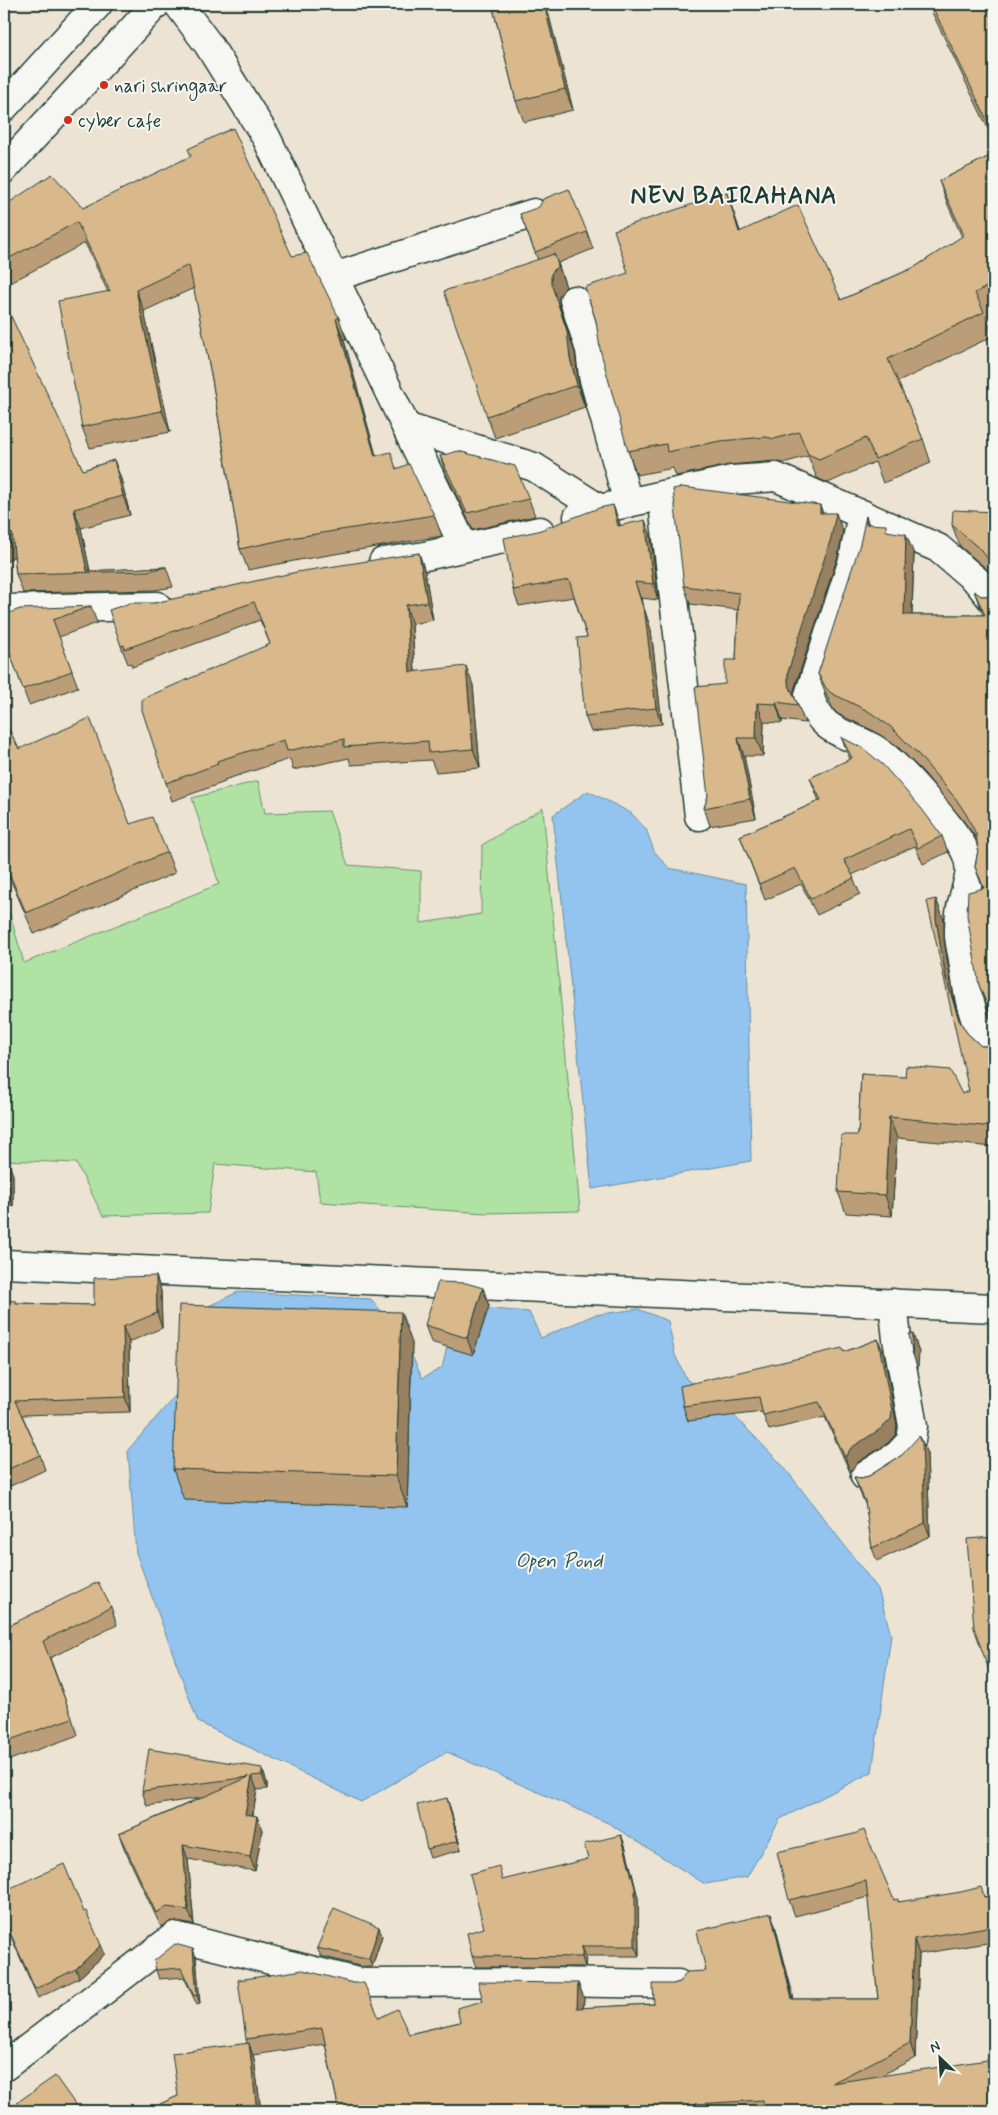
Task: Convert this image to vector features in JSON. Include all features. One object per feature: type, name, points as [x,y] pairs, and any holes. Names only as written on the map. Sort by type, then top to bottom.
[{"type":"street","points":[[4,106],[98,4]]},
{"type":"street","points":[[4,169],[156,4]]},
{"type":"street","points":[[178,4],[208,44],[266,137],[464,547]]},
{"type":"street","points":[[334,277],[534,213]]},
{"type":"street","points":[[574,300],[590,350],[593,376],[628,503]]},
{"type":"street","points":[[406,427],[534,467],[600,509]]},
{"type":"street","points":[[358,566],[538,532],[600,509],[732,480],[776,478],[938,548],[977,581],[994,602]]},
{"type":"street","points":[[662,495],[699,816]]},
{"type":"street","points":[[862,514],[850,569],[809,694],[814,711],[826,726],[879,752],[903,774],[960,841],[967,856],[971,876],[962,901],[958,931],[971,1010],[988,1047],[994,1052]]},
{"type":"street","points":[[4,609],[157,606],[176,602]]},
{"type":"street","points":[[4,1264],[994,1308]]},
{"type":"street","points":[[865,1476],[898,1455],[911,1441],[913,1426],[897,1339],[893,1303]]},
{"type":"street","points":[[4,2067],[175,1936],[362,1983],[541,1982],[678,1984]]},
{"type":"green space","points":[[258,781],[265,813],[329,811],[348,865],[421,871],[421,923],[481,914],[482,845],[543,808],[580,1211],[485,1213],[320,1202],[316,1172],[215,1164],[208,1213],[103,1216],[76,1163],[4,1160],[4,894],[24,963],[219,884],[192,798]]},
{"type":"water","points":[[588,791],[631,813],[646,829],[654,851],[669,868],[746,884],[751,1161],[592,1189],[553,815]]},
{"type":"water","name":"Open Pond","points":[[238,1292],[371,1299],[403,1336],[422,1378],[442,1368],[451,1330],[466,1307],[529,1312],[541,1338],[594,1315],[638,1309],[668,1321],[675,1355],[687,1380],[713,1394],[784,1467],[878,1589],[891,1635],[872,1772],[780,1819],[747,1877],[705,1884],[608,1823],[447,1752],[361,1802],[198,1722],[136,1553],[128,1450],[181,1389],[190,1315]]},
{"type":"building","points":[[492,4],[544,4],[565,89],[516,101]]},
{"type":"building","points":[[931,4],[994,4],[994,138],[989,124]]},
{"type":"building","points":[[233,128],[292,256],[307,253],[339,318],[336,319],[375,456],[391,452],[396,469],[409,464],[434,515],[291,538],[240,549],[212,379],[189,265],[136,290],[162,411],[82,427],[58,301],[110,291],[77,222],[4,261],[4,206],[52,174],[83,208],[191,156],[188,149]]},
{"type":"building","points":[[994,154],[994,283],[975,293],[984,312],[888,359],[923,439],[875,459],[866,438],[819,459],[808,454],[799,432],[774,439],[766,437],[720,441],[667,452],[666,444],[628,451],[600,349],[596,321],[585,287],[628,273],[614,230],[727,193],[739,232],[798,205],[841,300],[915,267],[964,235],[939,181]]},
{"type":"building","points":[[569,189],[587,232],[535,252],[520,214],[539,207],[543,199]]},
{"type":"building","points":[[554,254],[558,265],[551,274],[551,283],[567,331],[570,358],[577,385],[487,416],[444,291]]},
{"type":"building","points":[[9,312],[83,470],[114,460],[123,496],[74,509],[87,571],[166,567],[148,571],[16,574],[12,533],[4,539],[4,313]]},
{"type":"building","points":[[458,451],[515,466],[529,499],[467,513],[440,456]]},
{"type":"building","points":[[682,487],[820,505],[820,513],[836,513],[831,538],[788,672],[788,683],[798,705],[776,702],[776,704],[757,703],[756,738],[738,738],[750,799],[704,808],[708,796],[695,687],[725,684],[725,660],[736,660],[739,593],[684,586],[673,489]]},
{"type":"building","points":[[613,505],[618,526],[645,520],[653,584],[635,582],[645,614],[656,708],[585,716],[577,638],[587,637],[569,580],[513,590],[504,538],[538,531],[599,508]]},
{"type":"building","points":[[953,510],[994,512],[994,566],[981,550],[952,525]]},
{"type":"building","points":[[866,516],[866,524],[886,525],[886,531],[906,534],[904,615],[985,615],[974,591],[981,596],[994,594],[994,1017],[979,985],[967,915],[968,892],[984,888],[975,867],[978,850],[976,834],[966,814],[956,799],[917,753],[891,727],[868,711],[831,693],[818,674],[860,544]]},
{"type":"building","points":[[419,553],[427,602],[406,605],[410,672],[466,666],[473,749],[429,753],[428,741],[344,747],[344,739],[287,751],[284,740],[217,761],[218,764],[166,783],[142,710],[142,699],[270,644],[254,602],[125,649],[124,645],[121,646],[109,610],[130,603],[154,603],[297,572]]},
{"type":"building","points":[[91,606],[53,620],[72,671],[23,689],[4,637],[4,615],[20,609]]},
{"type":"building","points":[[90,718],[130,824],[152,817],[167,852],[26,913],[4,861],[4,720],[19,749]]},
{"type":"building","points":[[841,737],[864,749],[883,765],[921,808],[942,836],[918,848],[909,829],[844,860],[854,878],[811,899],[795,868],[759,884],[740,836],[821,800],[810,778],[852,758]]},
{"type":"building","points":[[936,899],[936,919],[946,979],[959,1020],[967,1033],[981,1046],[994,1044],[994,1127],[889,1117],[885,1195],[838,1192],[841,1135],[858,1135],[861,1074],[905,1077],[906,1066],[950,1070],[962,1094],[969,1091],[927,901]]},
{"type":"building","points":[[4,1154],[6,1154],[6,1185],[4,1185]]},
{"type":"building","points":[[156,1276],[157,1313],[123,1327],[125,1397],[15,1401],[40,1455],[4,1471],[4,1300],[16,1301],[16,1303],[94,1305],[94,1278]]},
{"type":"building","points":[[438,1282],[466,1283],[483,1288],[467,1338],[425,1325]]},
{"type":"building","points":[[179,1305],[401,1312],[396,1476],[173,1469]]},
{"type":"building","points":[[909,1334],[913,1334],[912,1352]]},
{"type":"building","points":[[878,1339],[892,1411],[891,1419],[882,1428],[851,1448],[845,1457],[819,1402],[763,1415],[759,1397],[683,1406],[680,1386],[842,1348],[844,1352]]},
{"type":"building","points":[[919,1436],[920,1441],[922,1441],[925,1523],[872,1548],[865,1501],[854,1477],[869,1476],[902,1455]]},
{"type":"building","points":[[994,1537],[994,1684],[974,1628],[967,1539]]},
{"type":"building","points":[[98,1582],[111,1607],[43,1641],[72,1718],[4,1742],[4,1628]]},
{"type":"building","points":[[149,1749],[262,1768],[262,1775],[252,1776],[245,1814],[257,1816],[250,1857],[183,1845],[188,1910],[167,1907],[156,1913],[119,1834],[249,1777],[142,1791]]},
{"type":"building","points":[[447,1798],[458,1841],[427,1849],[417,1805]]},
{"type":"building","points":[[864,1830],[894,1900],[898,1899],[898,1902],[981,1887],[984,1897],[994,1896],[994,1926],[914,1939],[910,2043],[832,2083],[994,2059],[994,2111],[762,2111],[763,2100],[696,2104],[696,2111],[338,2111],[322,2028],[246,2039],[238,1980],[303,1970],[353,1983],[364,1983],[379,2018],[397,2009],[409,2034],[460,2022],[457,2008],[483,2001],[478,1982],[578,1983],[577,2008],[654,2004],[653,1984],[673,1984],[680,1982],[687,1972],[706,1971],[697,1931],[771,1913],[792,1999],[878,1999],[866,1881],[789,1900],[777,1852]]},
{"type":"building","points":[[621,1835],[635,1888],[635,1946],[582,1946],[582,1957],[472,1956],[467,1933],[484,1928],[470,1874],[499,1866],[502,1880],[588,1859],[584,1844]]},
{"type":"building","points":[[64,1864],[84,1912],[86,1911],[101,1945],[76,1969],[35,1989],[4,1919],[4,1891]]},
{"type":"building","points":[[334,1908],[379,1927],[369,1958],[361,1958],[317,1948]]},
{"type":"building","points":[[175,1944],[193,1949],[197,1995],[194,1996],[181,1968],[156,1970],[154,1961]]},
{"type":"building","points":[[249,2043],[257,2111],[163,2111],[160,2104],[178,2096],[172,2053]]},
{"type":"building","points":[[55,2076],[80,2111],[5,2111]]},
{"type":"place","name":"nari shringaar","points":[[104,85]]},
{"type":"place","name":"cyber cafe","points":[[68,120]]},
{"type":"district","name":"NEW BAIRAHANA","points":[[734,195]]}]
